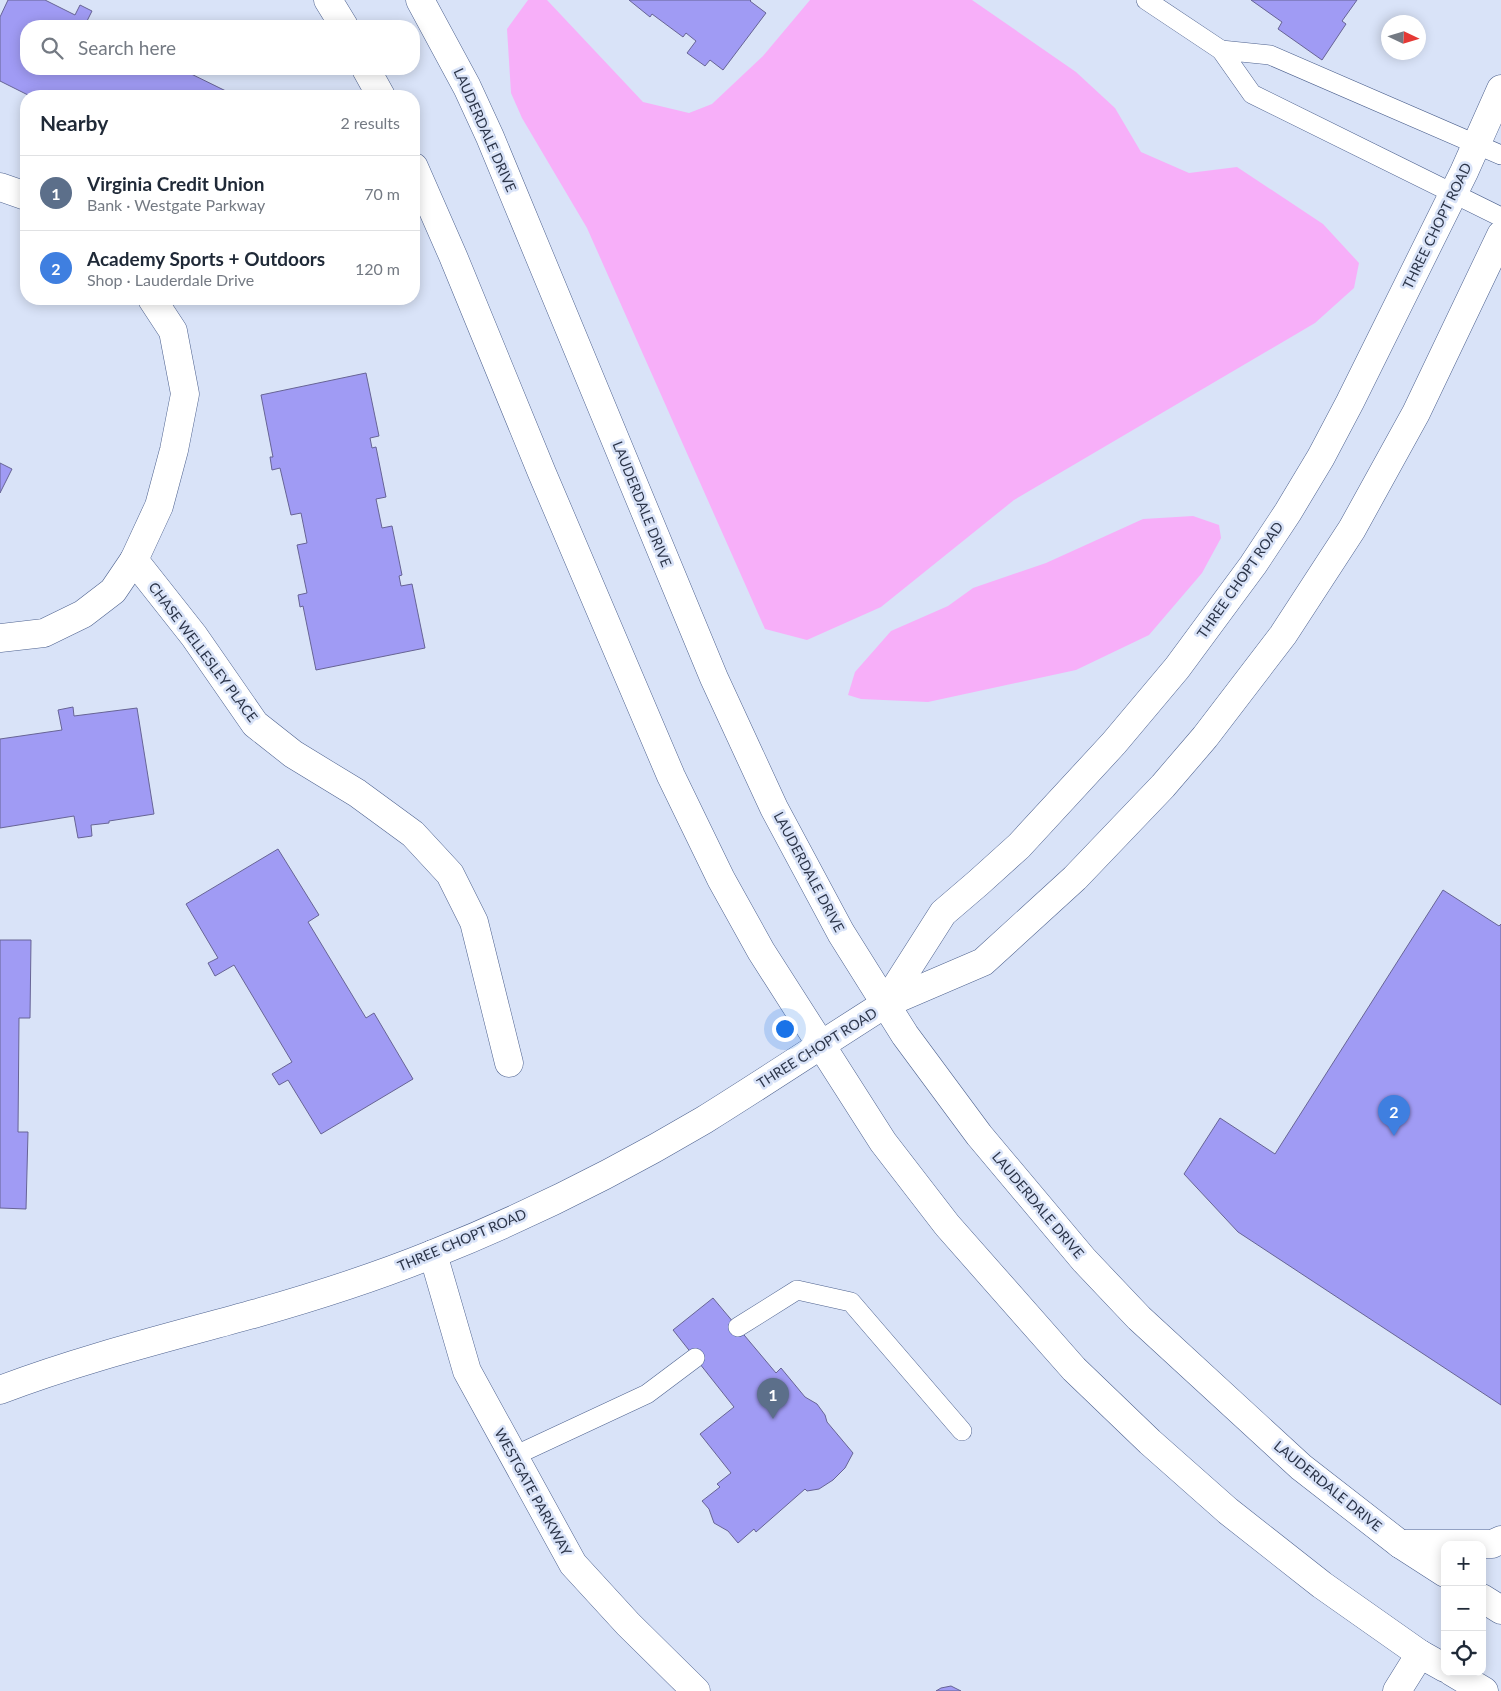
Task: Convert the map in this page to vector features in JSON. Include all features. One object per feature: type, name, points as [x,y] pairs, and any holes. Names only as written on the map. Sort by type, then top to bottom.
[{"type":"main road","points":[[328,0],[340,20]]},
{"type":"main road","name":"LAUDERDALE DRIVE","points":[[420,0],[468,87],[490,137],[714,678],[770,800],[841,934],[905,1035],[980,1135],[1084,1260],[1133,1312],[1301,1467],[1400,1544],[1441,1570]]},
{"type":"main road","points":[[369,75],[378,90]]},
{"type":"main road","name":"THREE CHOPT ROAD","points":[[885,1004],[942,913],[1020,846],[1114,744],[1177,668],[1288,512],[1321,457],[1350,402],[1453,193],[1501,89]]},
{"type":"main road","points":[[420,181],[670,776],[721,879],[761,951],[883,1142],[948,1226],[1074,1369],[1150,1442],[1228,1511],[1322,1585],[1420,1654],[1441,1666]]},
{"type":"main road","points":[[0,187],[20,194]]},
{"type":"main road","name":"THREE CHOPT ROAD","points":[[0,1390],[40,1375],[132,1346],[315,1296],[433,1254],[496,1228],[647,1153],[705,1119],[885,1004],[983,962],[1088,865],[1163,786],[1206,737],[1283,635],[1352,529],[1416,413],[1501,235]]},
{"type":"main road","points":[[0,638],[44,634],[82,614],[113,590],[134,560],[159,506],[174,450],[185,394],[173,331],[156,305]]},
{"type":"main road","name":"CHASE WELLESLEY PLACE","points":[[134,560],[194,636],[255,724],[292,754],[358,792],[414,834],[450,874],[474,922],[509,1063]]},
{"type":"main road","name":"WESTGATE PARKWAY","points":[[433,1254],[467,1371],[573,1564],[628,1624],[696,1691]]},
{"type":"main road","points":[[1400,1544],[1492,1544],[1501,1540]]},
{"type":"main road","points":[[1486,1601],[1501,1610]]},
{"type":"main road","points":[[1397,1691],[1420,1654]]},
{"type":"main road","points":[[1459,1676],[1484,1691]]},
{"type":"lane","points":[[1146,0],[1221,50],[1252,94],[1501,216]]},
{"type":"lane","points":[[1221,50],[1270,55],[1501,155]]},
{"type":"lane","points":[[738,1327],[797,1290],[851,1302],[962,1431]]},
{"type":"lane","points":[[514,1456],[647,1394],[694,1358]]},
{"type":"shaded area","points":[[528,0],[547,0],[643,102],[689,113],[712,104],[763,56],[810,0],[972,0],[1076,72],[1115,108],[1141,152],[1189,173],[1237,167],[1323,224],[1359,263],[1354,288],[1315,323],[1014,500],[881,607],[807,640],[765,629],[587,228],[522,118],[511,93],[507,29]]},
{"type":"shaded area","points":[[1193,516],[1219,525],[1221,538],[1202,573],[1149,635],[1076,670],[928,702],[861,699],[848,695],[855,672],[891,631],[948,606],[973,588],[1046,563],[1143,519]]},
{"type":"building","points":[[8,0],[45,0],[75,15],[80,5],[92,11],[88,20],[20,20],[20,75],[193,75],[224,90],[20,91],[0,81],[0,17]]},
{"type":"building","points":[[629,0],[751,0],[766,13],[723,70],[710,60],[705,66],[687,53],[696,41],[686,33],[683,37],[652,14],[650,17]]},
{"type":"building","points":[[1251,0],[1357,0],[1342,21],[1346,24],[1322,60],[1278,29],[1282,22]]},
{"type":"building","points":[[366,373],[379,436],[370,438],[372,448],[376,447],[386,497],[376,499],[382,528],[392,526],[402,575],[399,576],[401,586],[412,584],[425,648],[316,670],[303,606],[300,607],[298,595],[307,593],[297,545],[307,543],[301,513],[291,515],[280,468],[272,470],[270,457],[273,457],[261,395]]},
{"type":"building","points":[[0,463],[12,469],[0,493]]},
{"type":"building","points":[[73,707],[74,716],[137,708],[154,814],[91,825],[92,836],[78,838],[74,816],[0,828],[0,739],[62,730],[58,710]]},
{"type":"building","points":[[278,849],[319,915],[308,922],[366,1018],[374,1013],[413,1079],[321,1134],[288,1080],[279,1085],[272,1074],[292,1062],[234,965],[215,976],[208,963],[218,958],[186,904]]},
{"type":"building","points":[[1443,890],[1499,926],[1501,924],[1501,1405],[1238,1232],[1184,1174],[1220,1118],[1275,1154]]},
{"type":"building","points":[[0,940],[31,940],[30,1018],[19,1018],[18,1132],[28,1132],[26,1209],[0,1208]]},
{"type":"building","points":[[713,1298],[776,1373],[781,1368],[805,1397],[817,1404],[825,1415],[827,1422],[853,1453],[845,1468],[833,1480],[819,1489],[807,1491],[805,1489],[756,1532],[754,1529],[738,1543],[728,1531],[714,1523],[709,1509],[702,1501],[720,1487],[717,1484],[731,1473],[700,1434],[734,1407],[673,1330]]},
{"type":"building","points":[[951,1686],[961,1691],[936,1691],[941,1688]]},
{"type":"place","name":"Academy Sports + Outdoors","points":[[1394,1136]]},
{"type":"place","name":"Virginia Credit Union","points":[[773,1419]]}]
